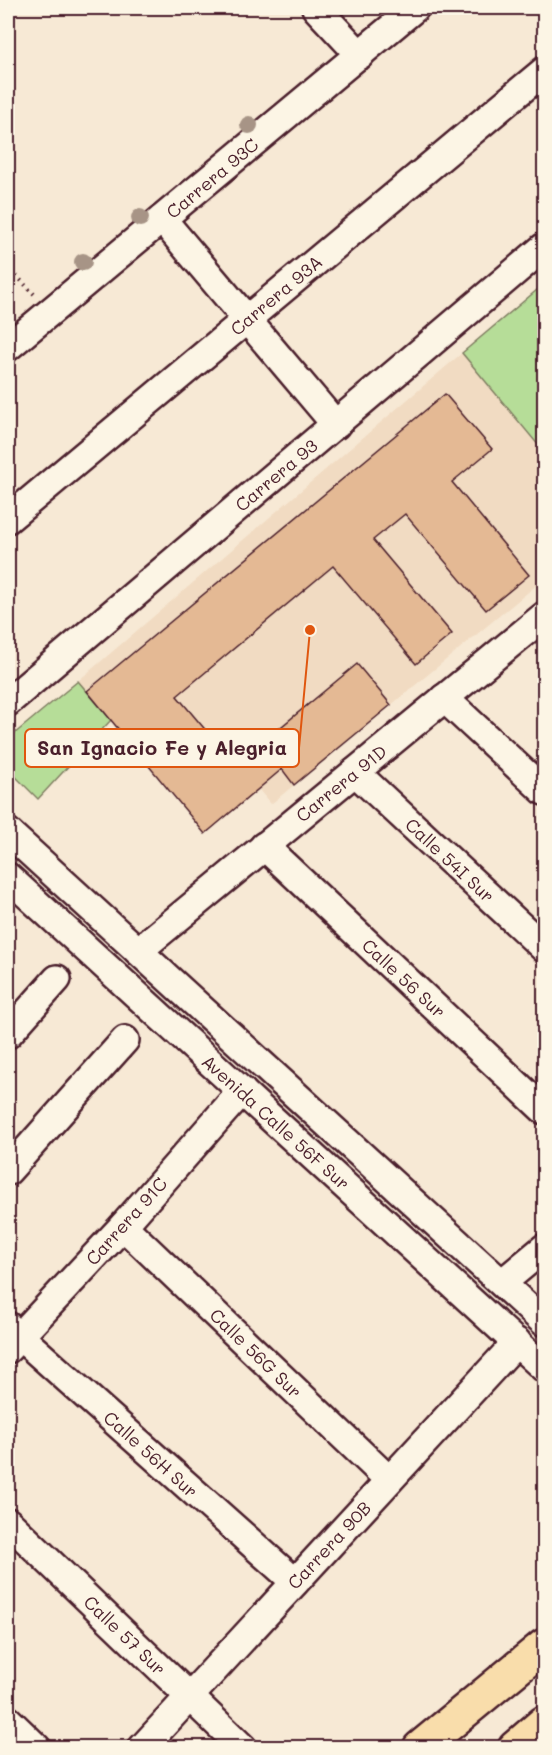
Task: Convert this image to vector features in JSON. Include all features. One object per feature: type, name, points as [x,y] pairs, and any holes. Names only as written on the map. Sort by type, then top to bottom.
[{"type":"main road","points":[[420,1748],[544,1646]]},
{"type":"main road","points":[[515,1748],[544,1723]]},
{"type":"street","points":[[316,8],[360,55]]},
{"type":"street","name":"Carrera 93C","points":[[8,347],[415,8]]},
{"type":"street","name":"Carrera 93A","points":[[8,519],[544,71]]},
{"type":"street","points":[[162,219],[336,425]]},
{"type":"street","name":"Carrera 93","points":[[8,702],[544,247]]},
{"type":"street","name":"Carrera 91D","points":[[138,951],[444,698],[540,628]]},
{"type":"street","points":[[444,698],[544,791]]},
{"type":"street","name":"Calle 54I Sur","points":[[355,772],[544,948]]},
{"type":"street","name":"Avenida Calle 56F Sur","points":[[8,832],[544,1322]]},
{"type":"street","name":"Calle 56 Sur","points":[[264,846],[544,1110]]},
{"type":"street","name":"Avenida Calle 56F Sur","points":[[8,877],[544,1368]]},
{"type":"street","points":[[8,1034],[57,979]]},
{"type":"street","points":[[12,1155],[125,1040]]},
{"type":"street","name":"Carrera 91C","points":[[11,1337],[123,1226],[242,1091]]},
{"type":"street","name":"Calle 56G Sur","points":[[123,1226],[389,1480]]},
{"type":"street","points":[[502,1283],[544,1248]]},
{"type":"street","name":"Calle 56H Sur","points":[[11,1337],[295,1582]]},
{"type":"street","name":"Carrera 90B","points":[[142,1748],[517,1342]]},
{"type":"street","name":"Calle 57 Sur","points":[[8,1522],[243,1748]]},
{"type":"street","points":[[8,1720],[37,1748]]},
{"type":"path","points":[[8,267],[51,312]]},
{"type":"shaded area","points":[[462,353],[544,452],[544,579],[271,804],[259,790],[205,834],[78,681]]},
{"type":"green space","points":[[544,284],[544,452],[462,353]]},
{"type":"green space","points":[[78,681],[111,720],[38,799],[8,769],[8,739]]},
{"type":"building","points":[[445,394],[492,449],[452,482],[529,575],[486,610],[405,514],[373,540],[452,634],[416,664],[333,566],[177,696],[235,765],[357,664],[391,705],[294,785],[282,769],[205,834],[87,691]]},
{"type":"place","name":"San Ignacio Fe y Alegria","points":[[310,630]]}]
